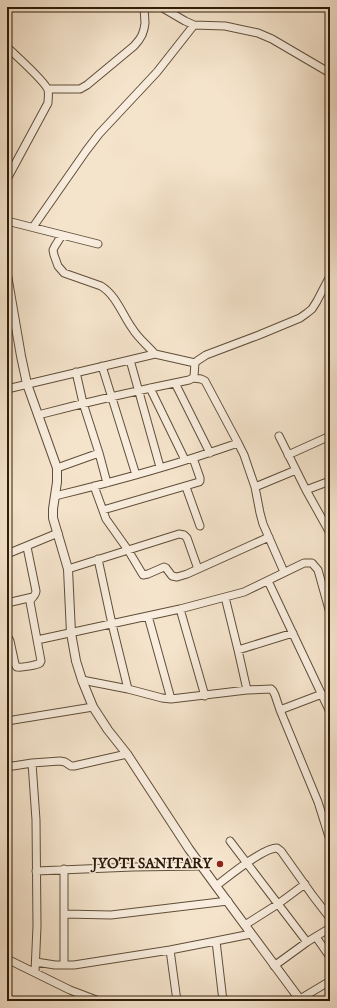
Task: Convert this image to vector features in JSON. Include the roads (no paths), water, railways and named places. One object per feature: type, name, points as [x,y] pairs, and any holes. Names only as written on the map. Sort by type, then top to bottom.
[{"type":"street","points":[[48,90],[76,89],[88,85],[134,46],[142,35],[144,28],[144,7]]},
{"type":"street","points":[[161,7],[194,25],[225,26],[258,33],[272,39],[330,73]]},
{"type":"street","points":[[33,227],[86,150],[157,72],[172,51],[194,25]]},
{"type":"street","points":[[7,47],[42,81],[48,90],[49,97],[48,102],[7,179]]},
{"type":"street","points":[[7,221],[98,244]]},
{"type":"street","points":[[62,235],[53,250],[58,266],[64,273],[100,286],[110,294],[132,329],[155,354]]},
{"type":"street","points":[[7,275],[10,304],[27,384],[57,468],[58,482],[53,512],[68,569],[71,633],[76,661],[93,707],[108,730],[127,754],[216,886],[300,1000],[330,981]]},
{"type":"street","points":[[193,378],[195,363],[206,355],[260,335],[300,318],[307,313],[312,309],[317,301],[330,276]]},
{"type":"street","points":[[7,389],[155,354],[195,363]]},
{"type":"street","points":[[130,360],[160,468]]},
{"type":"street","points":[[102,366],[136,475]]},
{"type":"street","points":[[76,372],[83,403],[107,483]]},
{"type":"street","points":[[38,415],[111,396],[193,378],[201,378],[205,381],[244,455],[255,487],[260,513],[284,572]]},
{"type":"street","points":[[175,383],[210,453]]},
{"type":"street","points":[[150,388],[185,460]]},
{"type":"street","points":[[279,436],[306,490],[329,529]]},
{"type":"street","points":[[288,455],[330,436]]},
{"type":"street","points":[[55,496],[136,475],[238,443]]},
{"type":"street","points":[[57,468],[99,453]]},
{"type":"street","points":[[103,510],[198,483],[200,481],[193,458]]},
{"type":"street","points":[[255,487],[296,470]]},
{"type":"street","points":[[306,490],[330,481]]},
{"type":"street","points":[[94,486],[108,523],[128,550],[143,574],[148,574],[164,567],[172,576],[177,577],[269,537]]},
{"type":"street","points":[[186,487],[200,526]]},
{"type":"street","points":[[7,554],[58,533]]},
{"type":"street","points":[[68,569],[182,534],[188,540],[198,569]]},
{"type":"street","points":[[7,638],[10,640],[17,667],[37,665],[40,663],[41,660],[30,606],[30,600],[36,595],[36,591],[27,546]]},
{"type":"street","points":[[98,559],[128,689]]},
{"type":"street","points":[[37,640],[180,609],[244,592],[304,563],[312,563],[318,570],[330,613]]},
{"type":"street","points":[[268,581],[330,712]]},
{"type":"street","points":[[7,603],[33,597]]},
{"type":"street","points":[[225,597],[247,690]]},
{"type":"street","points":[[180,609],[205,696]]},
{"type":"street","points":[[148,616],[171,699]]},
{"type":"street","points":[[238,650],[293,633]]},
{"type":"street","points":[[82,680],[128,689],[154,697],[171,699],[247,690],[271,689],[318,802],[330,840]]},
{"type":"street","points":[[280,710],[322,694]]},
{"type":"street","points":[[7,721],[93,707]]},
{"type":"street","points":[[7,764],[13,766],[60,761],[74,766],[127,754]]},
{"type":"street","points":[[32,763],[36,820],[37,926],[35,972]]},
{"type":"street","points":[[230,841],[307,942]]},
{"type":"street","points":[[216,886],[247,863],[268,850],[277,848],[281,851],[330,918]]},
{"type":"street","points":[[36,871],[155,866],[202,866]]},
{"type":"street","points":[[64,869],[64,965]]},
{"type":"street","points":[[245,925],[278,904],[305,884]]},
{"type":"street","points":[[64,914],[111,915],[228,901]]},
{"type":"street","points":[[274,966],[307,942],[330,928]]},
{"type":"street","points":[[36,962],[55,965],[74,964],[170,950],[251,934]]},
{"type":"street","points":[[316,937],[330,957]]},
{"type":"street","points":[[216,941],[223,1001]]},
{"type":"street","points":[[170,950],[177,1001]]},
{"type":"street","points":[[7,959],[70,990],[99,1001]]},
{"type":"place","name":"JYOTI SANITARY","points":[[220,864]]}]
